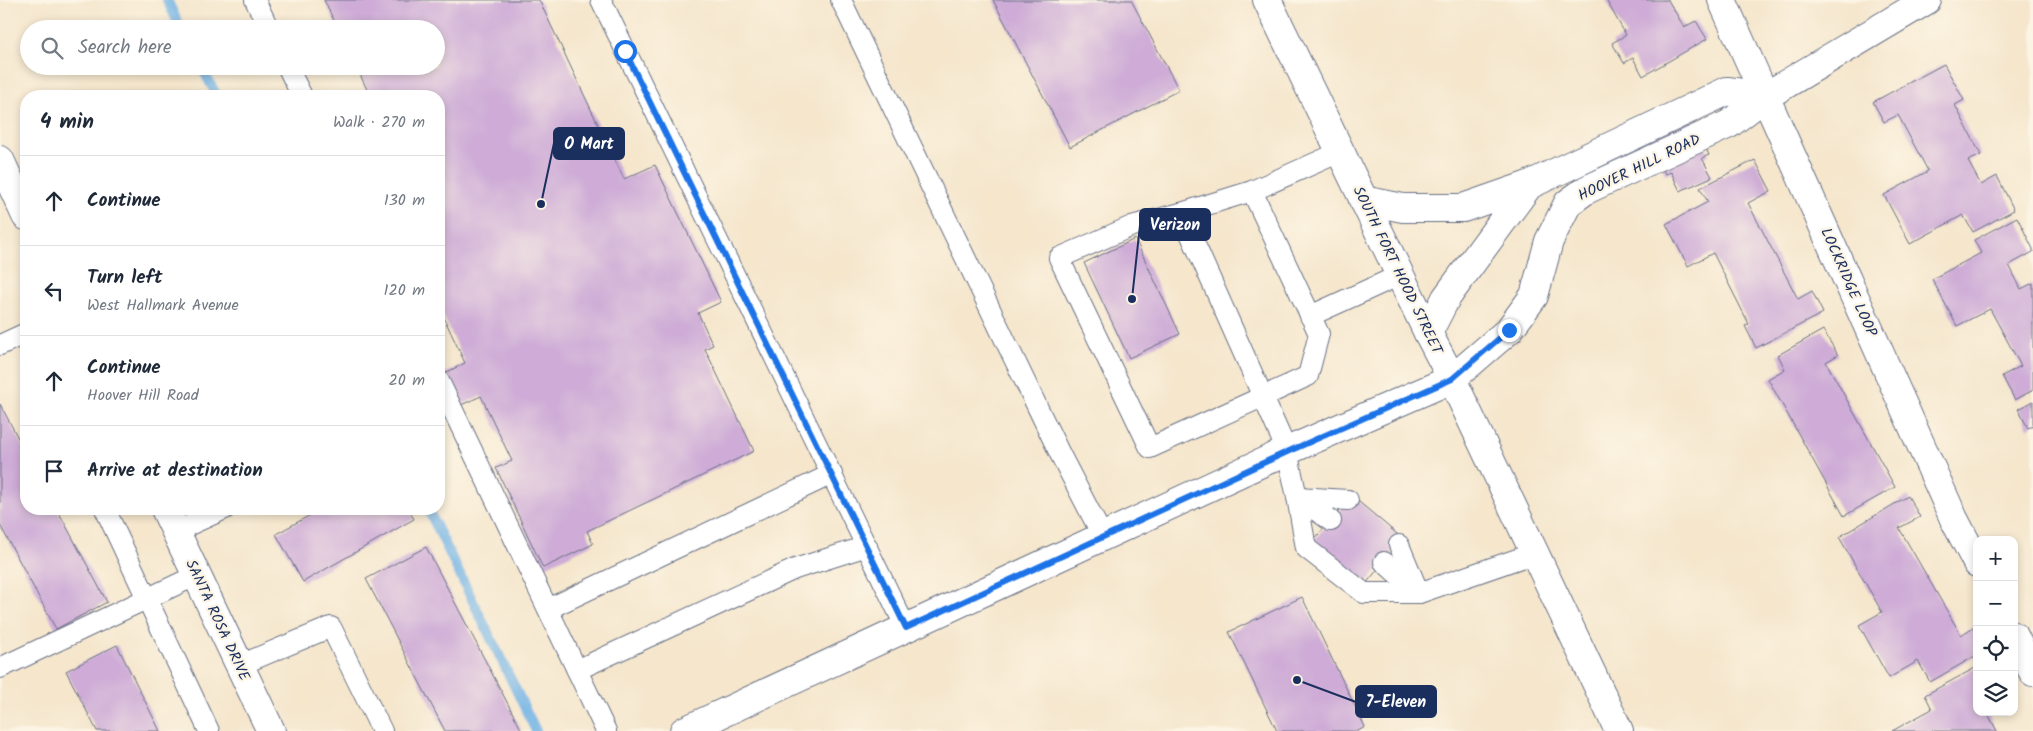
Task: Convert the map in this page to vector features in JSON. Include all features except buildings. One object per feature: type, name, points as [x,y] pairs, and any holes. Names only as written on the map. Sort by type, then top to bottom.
[{"type":"street","name":"SOUTH FORT HOOD STREET","points":[[1266,0],[1452,379],[1619,731]]},
{"type":"street","name":"LOCKRIDGE LOOP","points":[[1722,0],[1954,519],[1973,556]]},
{"type":"street","name":"HOOVER HILL ROAD","points":[[684,731],[1287,452],[1452,379],[1509,330],[1534,296],[1549,241],[1568,203],[1586,190],[1729,124],[1766,96],[1927,0]]},
{"type":"street","name":"HOOVER HILL ROAD","points":[[1428,333],[1446,298],[1529,185],[1727,91],[1766,96]]},
{"type":"street","points":[[0,160],[20,203]]},
{"type":"street","points":[[1364,200],[1403,208],[1464,208],[1529,185]]},
{"type":"street","name":"SANTA ROSA DRIVE","points":[[171,520],[271,731]]},
{"type":"street","points":[[2018,644],[2033,672]]},
{"type":"lane","points":[[255,0],[265,20]]},
{"type":"lane","points":[[600,0],[906,628]]},
{"type":"lane","points":[[840,0],[1102,537]]},
{"type":"lane","points":[[292,75],[299,90]]},
{"type":"lane","points":[[1252,191],[1319,334],[1308,376],[1150,448],[1059,258],[1132,226],[1252,191],[1340,152]]},
{"type":"lane","points":[[1180,213],[1287,452],[1306,548],[1364,593],[1419,593],[1535,553]]},
{"type":"lane","points":[[1310,316],[1400,275]]},
{"type":"lane","points":[[0,345],[20,339]]},
{"type":"lane","points":[[445,393],[606,731]]},
{"type":"lane","points":[[548,608],[832,474]]},
{"type":"lane","points":[[1297,497],[1348,500]]},
{"type":"lane","points":[[1297,497],[1330,521]]},
{"type":"lane","points":[[108,515],[209,731]]},
{"type":"lane","points":[[171,520],[195,515]]},
{"type":"lane","points":[[1399,545],[1419,593]]},
{"type":"lane","points":[[577,670],[795,569],[867,546]]},
{"type":"lane","points":[[1384,562],[1419,593]]},
{"type":"lane","points":[[0,668],[197,575]]},
{"type":"lane","points":[[240,665],[331,627],[382,731]]},
{"type":"waterway","points":[[167,0],[177,20]]},
{"type":"waterway","points":[[206,75],[214,90]]},
{"type":"waterway","points":[[431,515],[536,731]]},
{"type":"place","name":"O Mart","points":[[541,204]]},
{"type":"place","name":"Verizon","points":[[1132,299]]},
{"type":"place","name":"7-Eleven","points":[[1297,680]]},
{"type":"route","points":[[625,51],[906,628],[1287,452],[1452,379],[1509,330]]}]
